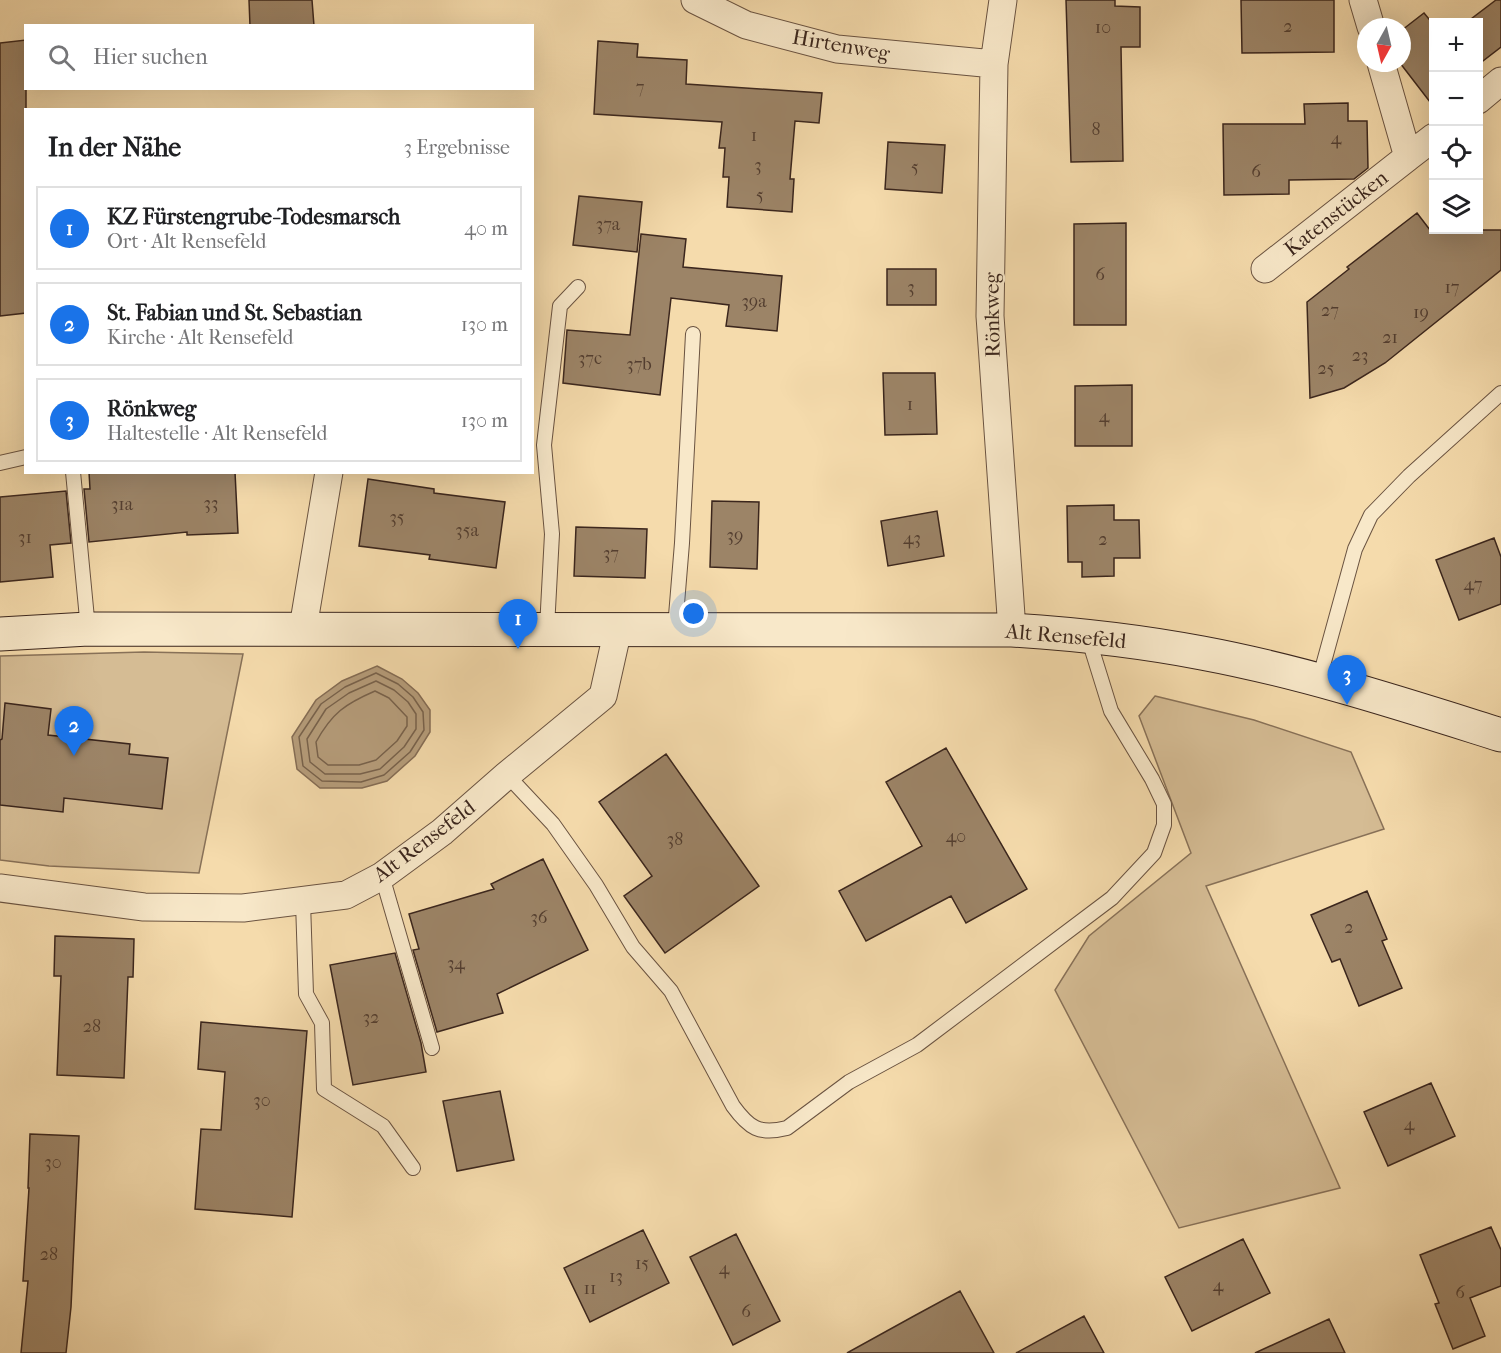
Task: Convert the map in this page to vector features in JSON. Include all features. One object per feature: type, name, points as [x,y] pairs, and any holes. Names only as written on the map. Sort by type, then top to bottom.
[{"type":"main road","name":"Alt Rensefeld","points":[[0,634],[88,629],[675,628],[1012,630],[1088,635],[1203,653],[1319,680],[1352,688],[1501,735]]},
{"type":"street","name":"Hirtenweg","points":[[695,0],[747,25],[837,49],[994,64]]},
{"type":"street","name":"Rönkweg","points":[[1003,0],[994,64],[990,316],[1012,630]]},
{"type":"street","points":[[1363,0],[1368,18]]},
{"type":"street","name":"Katenstücken","points":[[1384,72],[1408,158]]},
{"type":"street","points":[[1483,97],[1501,81]]},
{"type":"street","name":"Katenstücken","points":[[1264,269],[1429,141]]},
{"type":"street","points":[[303,628],[328,474]]},
{"type":"street","name":"Alt Rensefeld","points":[[0,888],[144,907],[243,908],[346,895],[382,876],[442,832],[603,696],[618,629]]},
{"type":"lane","points":[[547,628],[552,534],[544,445],[560,306],[578,287]]},
{"type":"lane","points":[[675,628],[693,334]]},
{"type":"lane","points":[[1319,680],[1355,549],[1371,515],[1501,393]]},
{"type":"lane","points":[[0,462],[24,458]]},
{"type":"lane","points":[[73,474],[88,629]]},
{"type":"lane","points":[[507,775],[553,824],[596,885],[633,947],[672,991],[738,1112],[753,1127],[766,1132],[777,1131],[787,1128],[849,1082],[917,1045],[1112,898],[1154,853],[1164,825],[1164,804],[1152,779],[1111,711],[1088,635]]},
{"type":"lane","points":[[382,876],[432,1048]]},
{"type":"lane","points":[[303,902],[306,994],[322,1023],[324,1089],[383,1126],[413,1168]]},
{"type":"shaded area","points":[[144,652],[243,654],[199,873],[49,866],[0,860],[0,656]]},
{"type":"shaded area","points":[[1155,696],[1254,720],[1351,752],[1384,829],[1206,886],[1340,1188],[1179,1228],[1055,990],[1089,936],[1191,853],[1139,716]]},
{"type":"water","points":[[377,666],[402,679],[418,693],[430,710],[430,732],[415,756],[387,781],[362,788],[320,788],[297,769],[292,737],[316,700],[342,681]]},
{"type":"building","points":[[249,0],[312,0],[314,24],[250,24]]},
{"type":"building","points":[[1066,0],[1115,0],[1115,6],[1140,7],[1140,47],[1121,47],[1123,161],[1071,162]]},
{"type":"building","points":[[1241,0],[1334,0],[1334,52],[1242,53]]},
{"type":"building","points":[[1496,0],[1501,0],[1501,47],[1483,61],[1483,18],[1472,18]]},
{"type":"building","points":[[1424,13],[1429,19],[1429,101],[1407,72],[1411,72],[1411,23]]},
{"type":"building","points":[[24,40],[26,108],[24,108],[24,313],[0,316],[0,43]]},
{"type":"building","points":[[598,41],[638,44],[637,57],[687,60],[686,84],[822,93],[819,123],[795,121],[790,179],[794,179],[792,212],[727,207],[729,177],[723,177],[725,148],[719,148],[722,122],[594,114]]},
{"type":"building","points":[[1348,103],[1348,121],[1367,121],[1368,168],[1354,179],[1289,180],[1289,194],[1224,195],[1223,124],[1305,124],[1304,104]]},
{"type":"building","points":[[888,142],[945,145],[942,193],[885,189]]},
{"type":"building","points":[[579,196],[642,202],[637,252],[573,245]]},
{"type":"building","points":[[1417,213],[1429,229],[1429,234],[1483,234],[1483,230],[1501,230],[1501,270],[1385,363],[1344,388],[1310,398],[1307,302],[1349,269],[1347,267]]},
{"type":"building","points":[[1126,223],[1126,325],[1074,325],[1074,224]]},
{"type":"building","points":[[641,234],[686,239],[683,267],[782,276],[777,331],[726,326],[729,305],[671,298],[660,395],[563,383],[567,330],[630,335]]},
{"type":"building","points":[[887,269],[936,269],[936,305],[887,305]]},
{"type":"building","points":[[883,373],[935,373],[937,434],[885,435]]},
{"type":"building","points":[[1132,385],[1132,446],[1075,446],[1075,386]]},
{"type":"building","points":[[89,474],[235,474],[238,533],[187,535],[187,532],[89,542],[84,489],[90,489]]},
{"type":"building","points":[[368,479],[434,489],[434,493],[505,502],[496,568],[429,559],[430,555],[359,546]]},
{"type":"building","points":[[66,491],[71,543],[50,545],[53,577],[0,582],[0,497]]},
{"type":"building","points":[[712,501],[759,502],[757,569],[710,567]]},
{"type":"building","points":[[1114,505],[1114,520],[1139,520],[1140,558],[1114,558],[1114,576],[1082,577],[1082,562],[1068,562],[1067,506]]},
{"type":"building","points":[[937,511],[944,556],[888,566],[881,521]]},
{"type":"building","points":[[576,527],[647,529],[645,578],[574,576]]},
{"type":"building","points":[[1494,538],[1501,557],[1501,604],[1459,620],[1436,560]]},
{"type":"building","points":[[5,703],[51,709],[48,735],[130,744],[129,754],[168,758],[162,809],[64,798],[63,812],[0,805],[0,740],[2,739]]},
{"type":"building","points":[[946,748],[1027,889],[966,923],[951,896],[866,941],[839,891],[922,846],[886,782]]},
{"type":"building","points":[[666,754],[759,886],[665,953],[624,896],[652,876],[599,802]]},
{"type":"building","points":[[543,859],[588,950],[497,994],[503,1013],[437,1032],[413,950],[419,949],[409,914],[494,889],[491,884]]},
{"type":"building","points":[[1367,891],[1387,939],[1382,941],[1402,988],[1359,1006],[1340,959],[1332,962],[1311,915]]},
{"type":"building","points":[[55,936],[134,939],[133,977],[128,977],[124,1078],[57,1075],[61,976],[54,976]]},
{"type":"building","points":[[395,953],[421,1043],[426,1072],[353,1085],[330,965]]},
{"type":"building","points":[[201,1022],[307,1031],[292,1217],[195,1209],[201,1129],[221,1130],[225,1072],[198,1069]]},
{"type":"building","points":[[1431,1083],[1455,1136],[1388,1166],[1364,1112]]},
{"type":"building","points":[[500,1091],[514,1160],[457,1171],[443,1101]]},
{"type":"building","points":[[30,1134],[79,1136],[71,1307],[66,1353],[21,1353],[28,1281],[23,1281]]},
{"type":"building","points":[[1491,1227],[1501,1250],[1501,1286],[1470,1298],[1485,1336],[1453,1349],[1435,1304],[1439,1303],[1420,1255]]},
{"type":"building","points":[[643,1230],[669,1283],[590,1322],[564,1268]]},
{"type":"building","points":[[736,1234],[780,1321],[733,1345],[690,1257]]},
{"type":"building","points":[[1243,1239],[1270,1293],[1192,1331],[1165,1277]]},
{"type":"building","points":[[960,1291],[994,1353],[847,1353],[914,1316]]},
{"type":"building","points":[[1084,1316],[1104,1353],[1016,1353]]},
{"type":"building","points":[[1329,1319],[1345,1353],[1255,1353]]},
{"type":"place","name":"KZ Fürstengrube-Todesmarsch","points":[[518,649]]},
{"type":"place","name":"Rönkweg","points":[[1347,705]]},
{"type":"place","name":"St. Fabian und St. Sebastian","points":[[74,756]]}]
